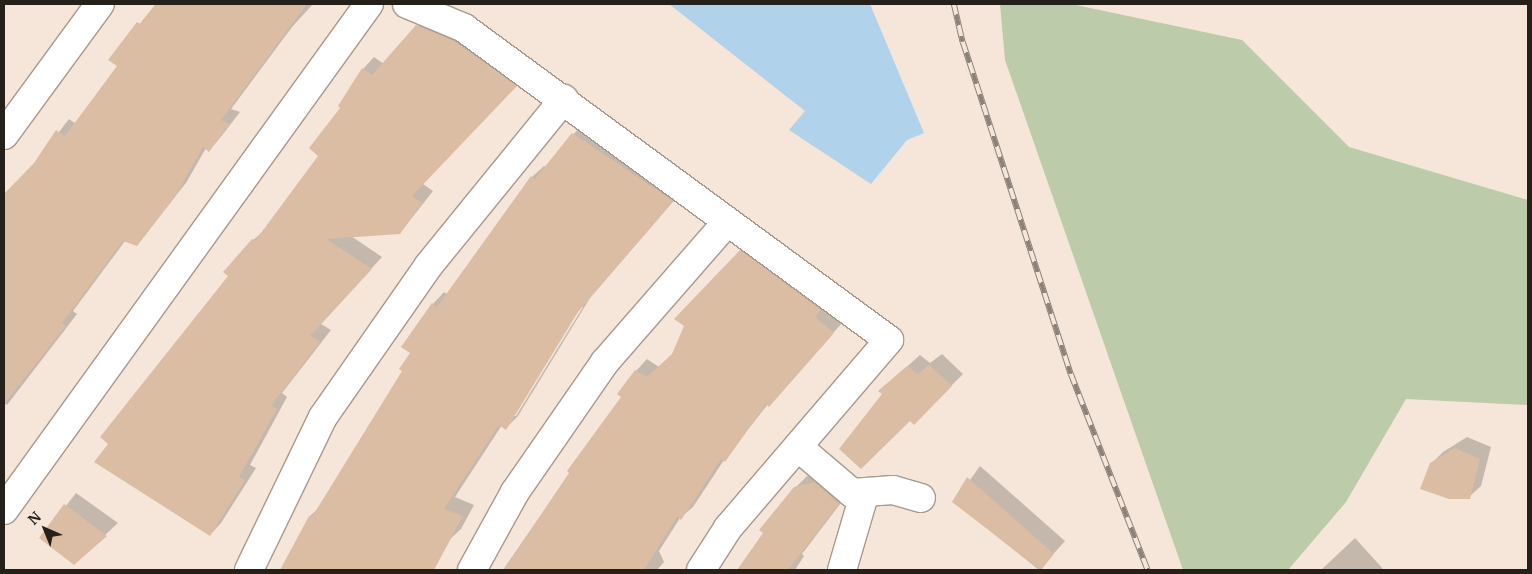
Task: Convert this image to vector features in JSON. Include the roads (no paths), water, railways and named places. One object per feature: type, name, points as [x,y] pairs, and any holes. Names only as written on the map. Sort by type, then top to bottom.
[{"type":"street","points":[[4,135],[100,4]]},
{"type":"street","points":[[4,510],[370,4]]},
{"type":"street","points":[[407,4],[464,28],[564,99],[727,222],[889,340],[728,528],[701,570]]},
{"type":"street","points":[[250,570],[323,417],[429,265],[564,99]]},
{"type":"street","points":[[472,570],[515,492],[605,362],[727,222]]},
{"type":"street","points":[[798,447],[852,493],[893,490],[921,498]]},
{"type":"street","points":[[842,570],[864,492]]},
{"type":"water","points":[[669,4],[870,4],[924,133],[907,140],[871,184],[789,130],[805,111]]},
{"type":"railway","points":[[954,4],[963,42],[1071,374],[1148,570]]}]
